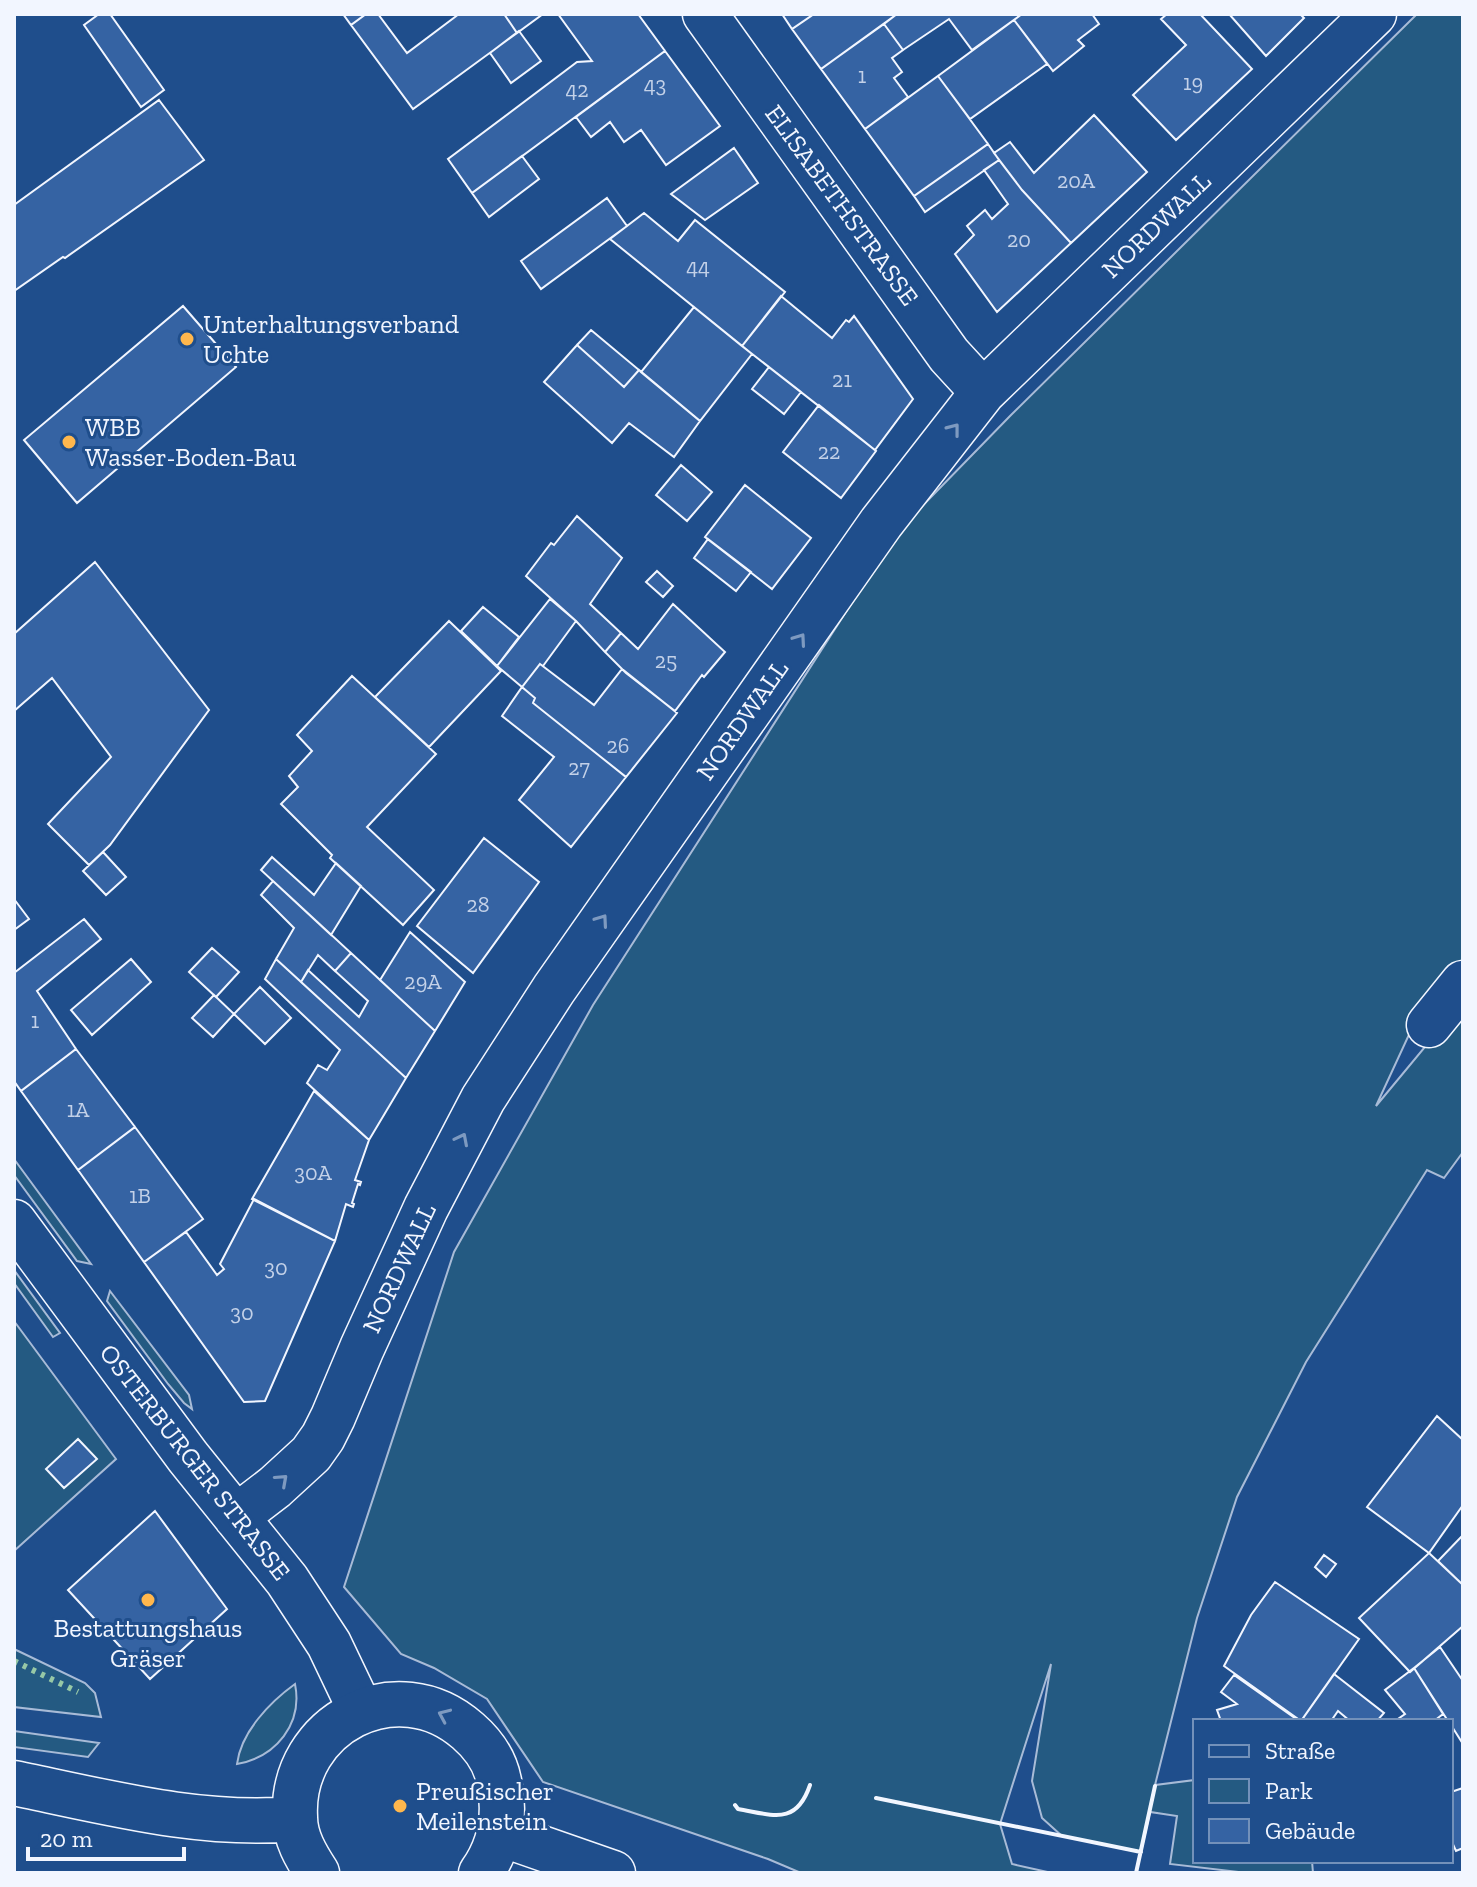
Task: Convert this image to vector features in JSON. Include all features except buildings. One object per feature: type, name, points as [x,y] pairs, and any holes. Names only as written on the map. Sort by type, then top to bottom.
[{"type":"street","name":"ELISABETHSTRASSE","points":[[705,14],[949,355],[983,392]]},
{"type":"street","name":"NORDWALL","points":[[236,1517],[311,1454],[323,1437],[433,1195],[483,1099],[554,989],[881,523],[983,392],[1374,14]]},
{"type":"street","points":[[1429,1025],[1463,983]]},
{"type":"street","name":"OSTERBURGER STRASSE","points":[[14,1222],[161,1421],[287,1580],[322,1633],[361,1711]]},
{"type":"street","points":[[317,1873],[302,1850],[294,1819],[296,1786],[309,1754],[331,1728],[361,1711],[393,1704],[426,1707],[456,1720],[480,1742],[497,1770],[504,1802],[501,1834],[481,1873]]},
{"type":"street","points":[[14,1783],[173,1816],[268,1822],[294,1819]]},
{"type":"street","points":[[501,1834],[613,1873]]},
{"type":"green space","points":[[1417,14],[1463,14],[1463,961],[1419,1013],[1376,1106],[1463,1001],[1463,1152],[1444,1178],[1427,1170],[1306,1362],[1237,1497],[1197,1618],[1155,1785],[1193,1780],[1193,1863],[1312,1863],[1313,1873],[1247,1873],[1170,1864],[1177,1816],[1150,1812],[1141,1852],[1062,1836],[1042,1818],[1032,1781],[1051,1664],[1000,1824],[1012,1864],[1052,1873],[801,1873],[543,1782],[487,1699],[434,1668],[401,1654],[344,1587],[454,1252],[593,1005],[898,531],[1011,415]]},
{"type":"green space","points":[[14,1159],[91,1264],[77,1261],[14,1175]]},
{"type":"green space","points":[[14,1270],[60,1333],[53,1337],[14,1283]]},
{"type":"green space","points":[[110,1291],[189,1395],[192,1409],[168,1384],[107,1301]]},
{"type":"green space","points":[[14,1321],[116,1459],[14,1551]]},
{"type":"green space","points":[[14,1649],[85,1683],[95,1693],[101,1717],[14,1707]]},
{"type":"green space","points":[[295,1684],[295,1712],[284,1736],[264,1754],[237,1764],[244,1741],[258,1719]]},
{"type":"green space","points":[[14,1731],[99,1743],[88,1757],[14,1747]]},
{"type":"hedge","points":[[14,1661],[78,1692]]},
{"type":"wall","points":[[735,1805],[738,1809],[782,1815],[798,1807],[810,1785]]},
{"type":"wall","points":[[1136,1873],[1155,1786]]},
{"type":"wall","points":[[876,1798],[1141,1852]]},
{"type":"place","name":"Unterhaltungsverband Uchte","points":[[187,339]]},
{"type":"place","name":"WBB Wasser-Boden-Bau","points":[[69,442]]},
{"type":"place","name":"Bestattungshaus Gräser","points":[[148,1600]]},
{"type":"place","name":"Preußischer Meilenstein","points":[[400,1806]]}]
